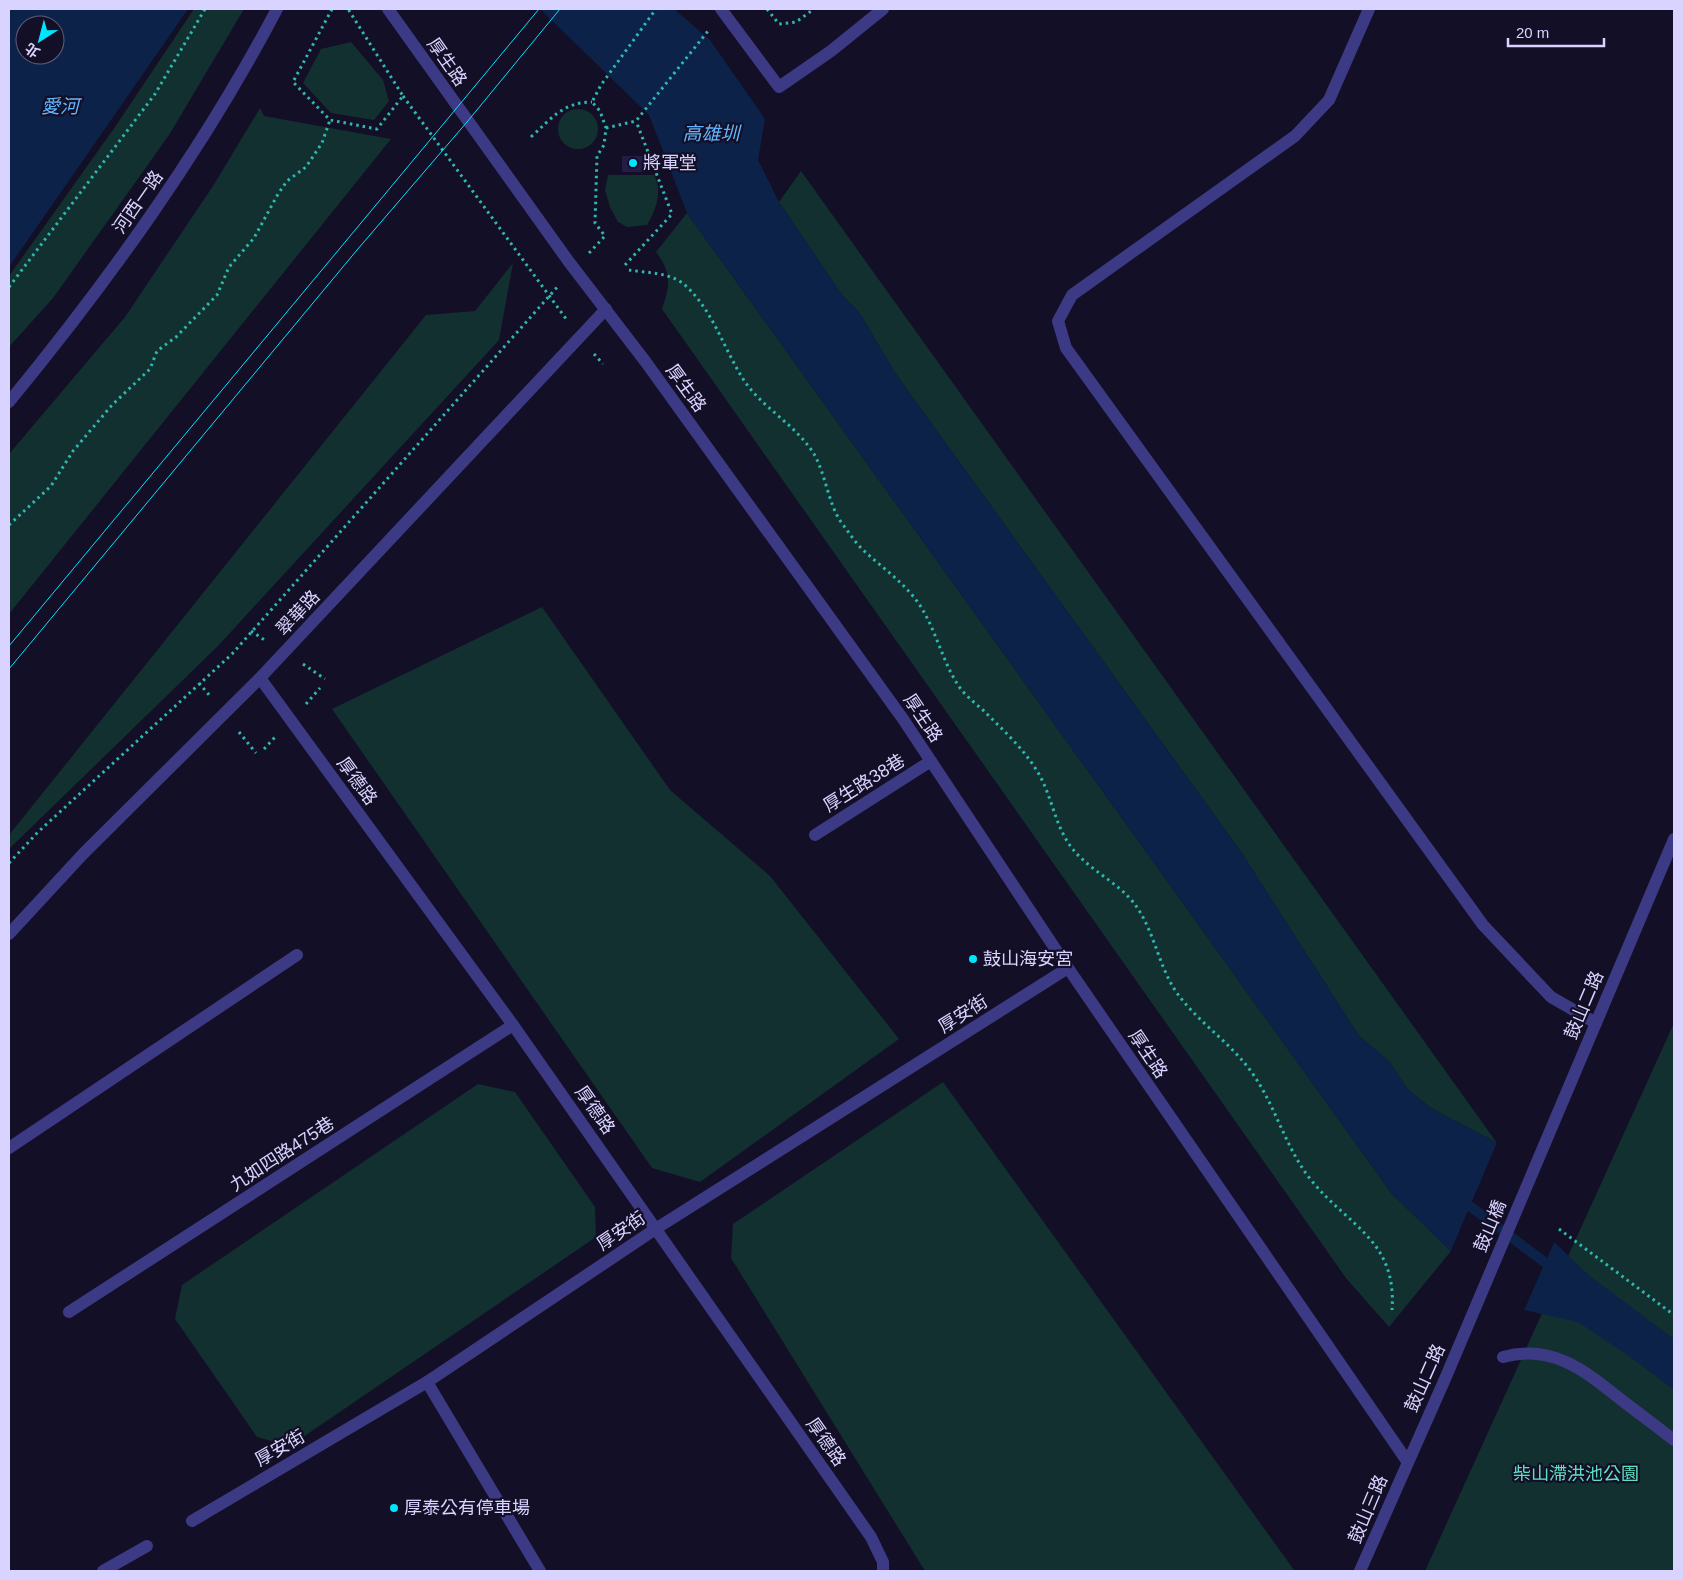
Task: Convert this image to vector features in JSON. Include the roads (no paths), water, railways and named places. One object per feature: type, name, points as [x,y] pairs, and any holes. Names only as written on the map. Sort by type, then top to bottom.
[{"type":"street","name":"河西一路","points":[[9,402],[55,345],[156,209],[242,75],[277,9]]},
{"type":"street","name":"厚生路","points":[[388,9],[574,268],[606,309],[903,719],[1068,968],[1407,1462]]},
{"type":"street","points":[[721,9],[779,87],[831,51],[883,9]]},
{"type":"street","points":[[1369,9],[1329,100],[1295,136],[1072,295],[1058,321],[1066,348],[1398,810],[1483,925],[1551,997],[1596,1023]]},
{"type":"street","name":"翠華路","points":[[9,934],[83,854],[260,678],[606,309]]},
{"type":"street","name":"厚德路","points":[[260,678],[657,1228],[871,1537],[883,1562],[883,1571]]},
{"type":"street","name":"厚生路38巷","points":[[815,835],[931,761]]},
{"type":"street","name":"鼓山二路","points":[[1526,1185],[1674,839]]},
{"type":"street","points":[[9,1148],[297,955]]},
{"type":"street","name":"厚安街","points":[[192,1521],[427,1382],[657,1228],[1068,968]]},
{"type":"street","name":"九如四路475巷","points":[[70,1312],[513,1026]]},
{"type":"street","name":"鼓山橋","points":[[1485,1280],[1526,1185]]},
{"type":"street","name":"鼓山二路","points":[[1407,1462],[1445,1379],[1485,1280]]},
{"type":"street","points":[[1503,1357],[1520,1352],[1545,1354],[1562,1359],[1592,1376],[1674,1440]]},
{"type":"street","points":[[427,1382],[540,1571]]},
{"type":"street","name":"鼓山三路","points":[[1360,1571],[1407,1462]]},
{"type":"street","points":[[103,1571],[147,1546]]},
{"type":"water","name":"愛河","points":[[9,9],[188,9],[9,267]]},
{"type":"water","name":"高雄圳","points":[[540,9],[674,9],[710,40],[765,119],[758,160],[779,202],[842,295],[859,312],[895,373],[1241,852],[1359,1036],[1389,1061],[1408,1090],[1431,1108],[1497,1143],[1451,1251],[1392,1194],[687,213],[649,115]]},
{"type":"water","points":[[1554,1242],[1591,1277],[1674,1339],[1674,1390],[1629,1356],[1578,1322],[1524,1310]]},
{"type":"waterway","points":[[1459,1198],[1555,1270]]},
{"type":"tram line","points":[[9,646],[539,9]]},
{"type":"tram line","points":[[9,669],[560,9]]},
{"type":"place","name":"將軍堂","points":[[633,163]]},
{"type":"place","name":"鼓山海安宮","points":[[973,959]]},
{"type":"place","name":"厚泰公有停車場","points":[[394,1508]]},
{"type":"park label","name":"柴山滯洪池公園","points":[[1576,1474]]}]
